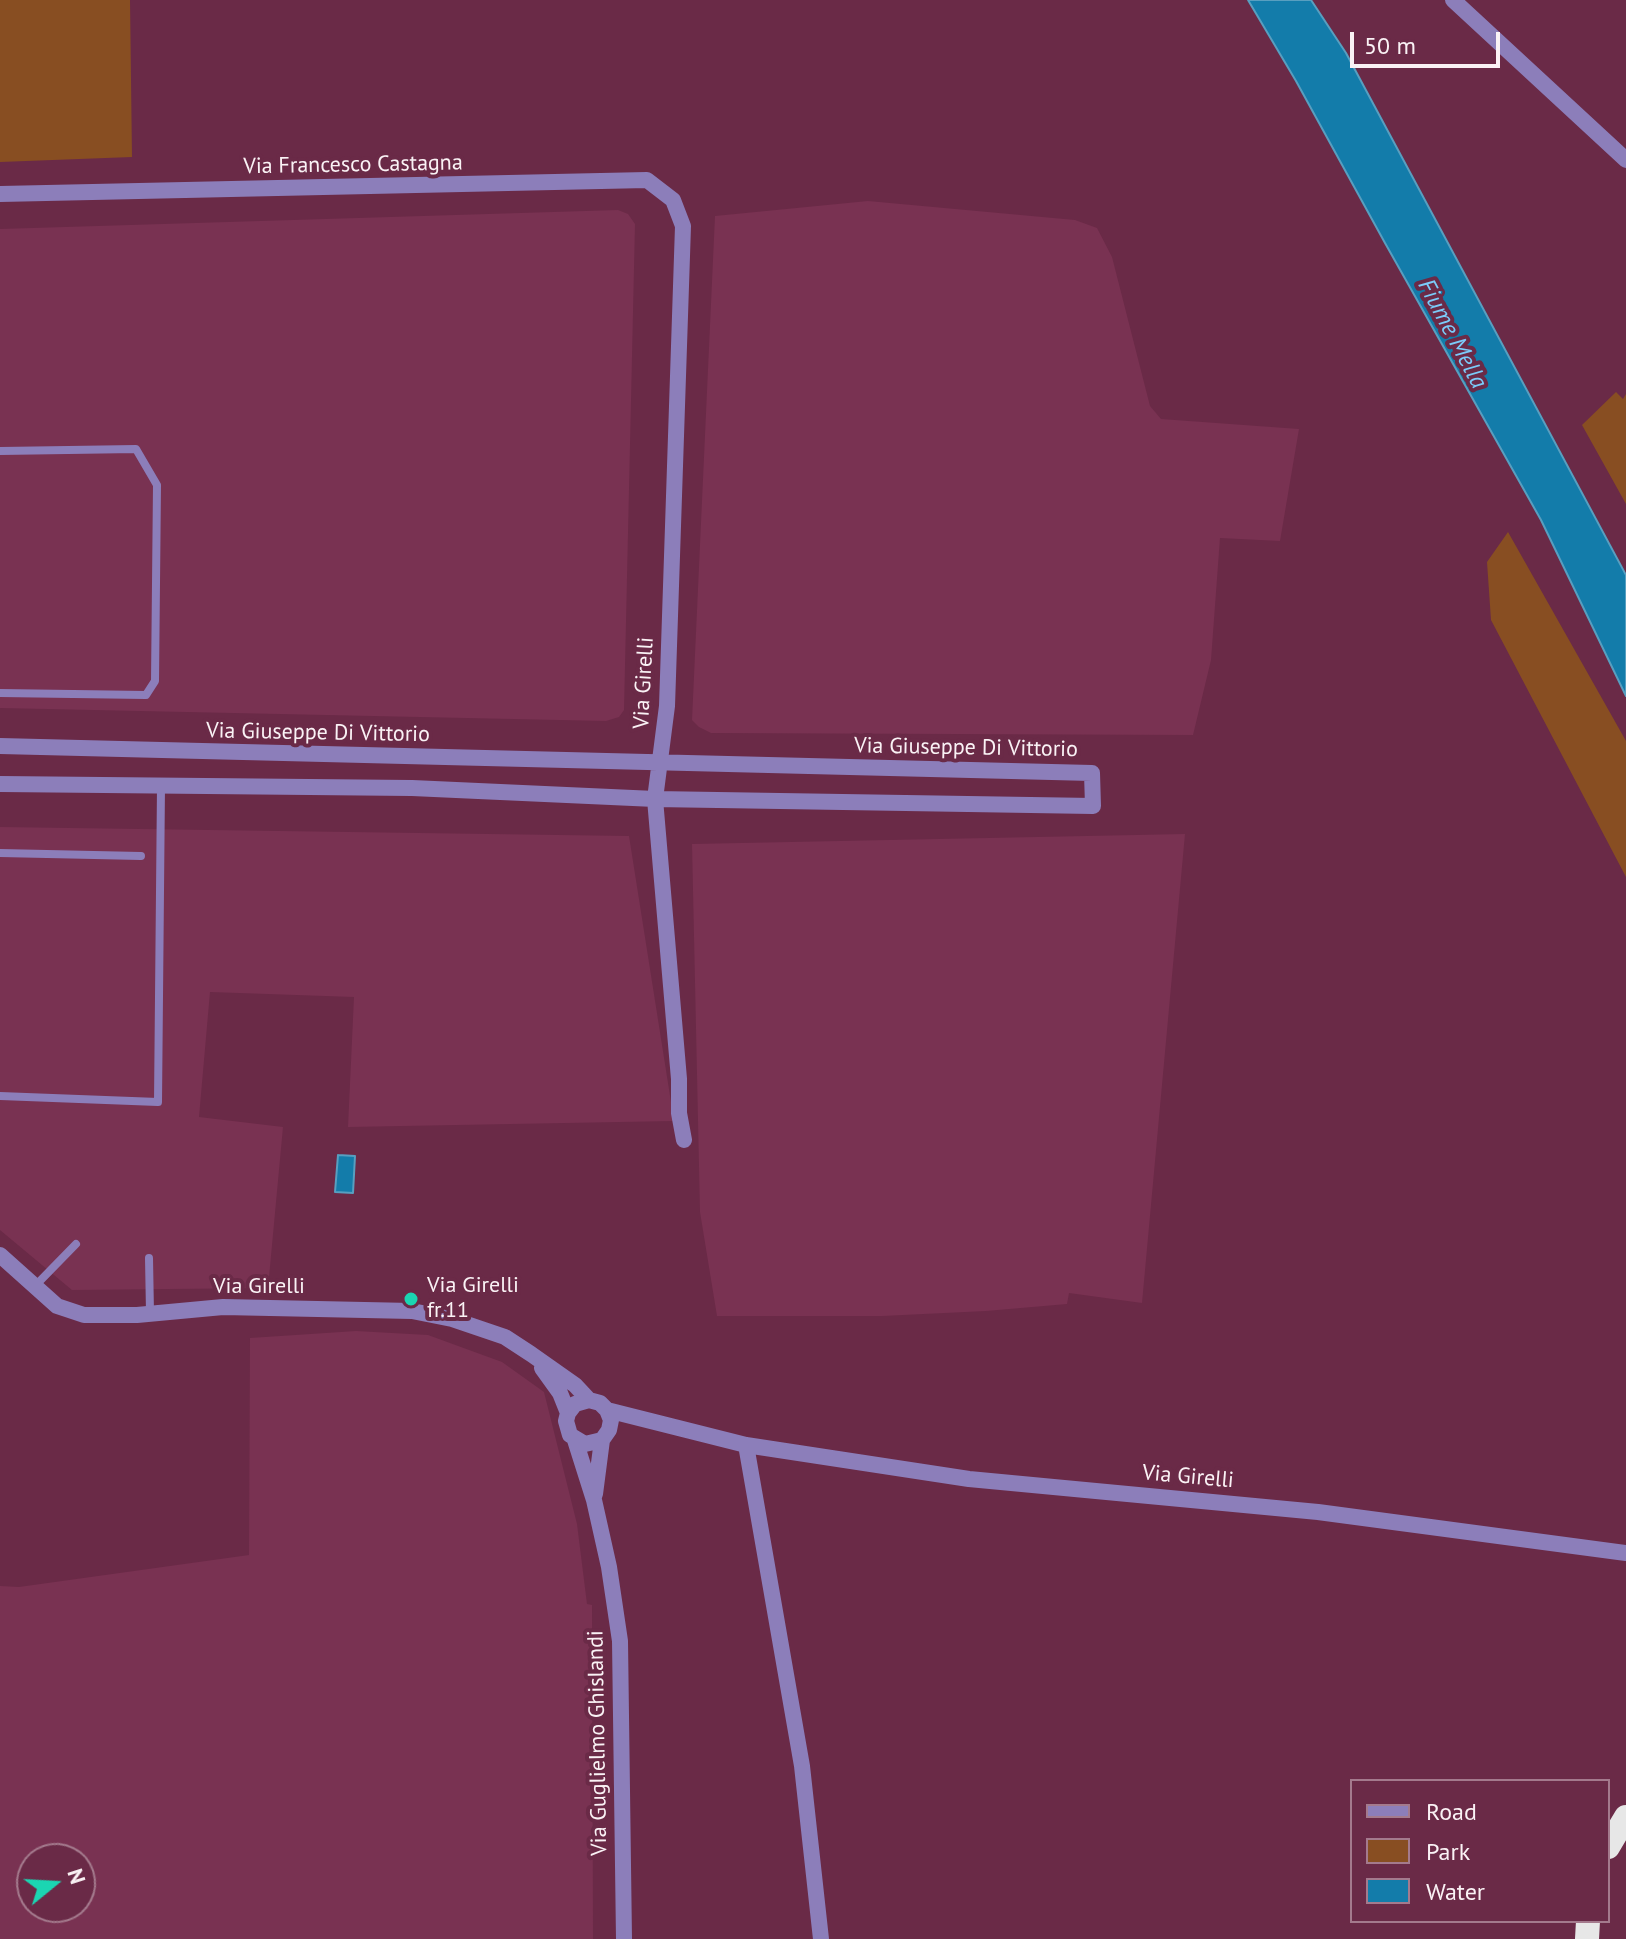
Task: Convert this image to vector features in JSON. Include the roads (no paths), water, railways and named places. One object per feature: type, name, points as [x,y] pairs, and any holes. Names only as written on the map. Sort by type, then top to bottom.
[{"type":"highway","points":[[1610,1844],[1626,1817]]},
{"type":"street","points":[[1453,0],[1626,160]]},
{"type":"street","name":"Via Francesco Castagna","points":[[0,194],[647,180],[673,200],[683,226]]},
{"type":"street","name":"Via Girelli","points":[[683,226],[667,706],[655,799],[679,1079],[679,1113],[684,1140]]},
{"type":"street","name":"Via Giuseppe Di Vittorio","points":[[0,746],[1092,773],[1093,806],[655,799],[412,788],[0,784]]},
{"type":"street","name":"Via Girelli","points":[[0,1255],[57,1306],[84,1315],[223,1307],[412,1311],[452,1319],[505,1337],[607,1410],[746,1445],[969,1479],[1318,1512],[1626,1553]]},
{"type":"street","name":"Via Girelli","points":[[531,1354],[560,1393],[568,1413],[566,1421],[570,1435],[575,1440]]},
{"type":"street","points":[[568,1413],[575,1404],[589,1400]]},
{"type":"street","points":[[575,1440],[585,1444],[602,1440],[611,1420],[607,1410]]},
{"type":"street","name":"Via Guglielmo Ghislandi","points":[[575,1440],[594,1500],[609,1567],[620,1641],[624,1939]]},
{"type":"street","name":"Via Guglielmo Ghislandi","points":[[594,1500],[602,1440]]},
{"type":"street","points":[[746,1445],[802,1766],[821,1939]]},
{"type":"lane","points":[[0,451],[136,449],[157,485],[155,681],[146,695],[0,693]]},
{"type":"lane","points":[[0,1096],[158,1102],[161,786]]},
{"type":"lane","points":[[0,853],[141,856]]},
{"type":"lane","points":[[35,1286],[76,1244]]},
{"type":"lane","points":[[149,1258],[150,1313]]},
{"type":"water","name":"Fiume Mella","points":[[1248,0],[1311,0],[1346,53],[1626,575],[1626,696],[1541,520]]},
{"type":"water","points":[[338,1155],[355,1156],[353,1193],[335,1192]]},
{"type":"place","name":"Via Girelli fr.11","points":[[411,1299]]}]
